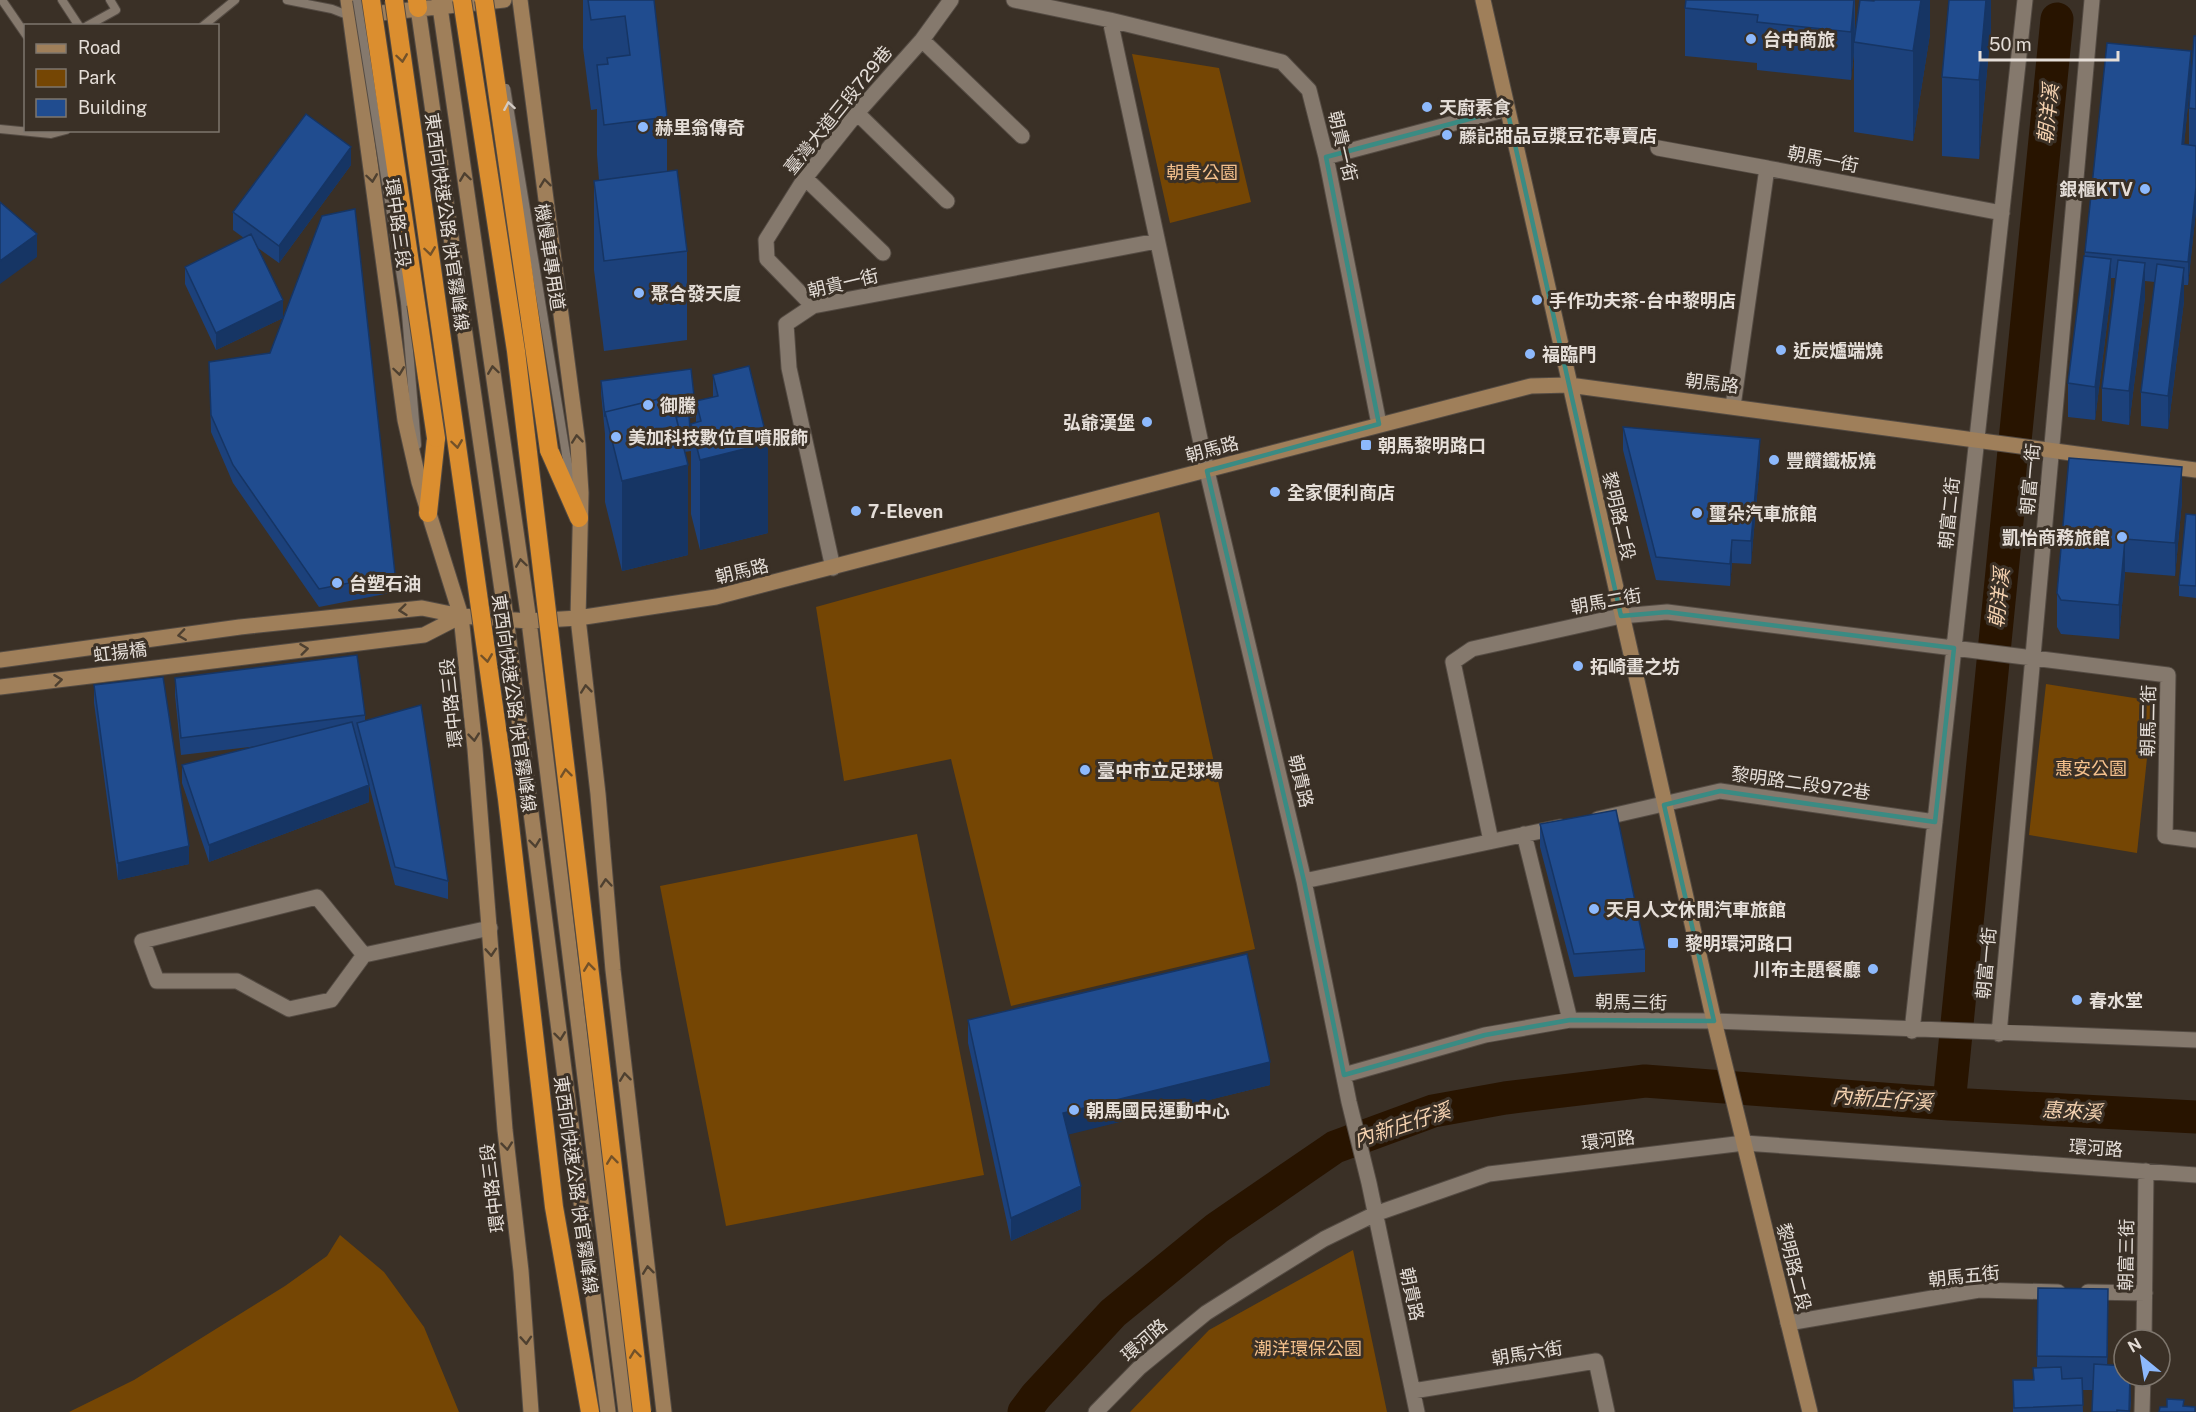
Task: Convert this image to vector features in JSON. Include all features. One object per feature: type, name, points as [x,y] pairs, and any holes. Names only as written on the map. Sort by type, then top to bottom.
[{"type":"highway","points":[[371,0],[436,438],[428,513]]},
{"type":"highway","name":"東西向快速公路 快官霧峰線","points":[[394,0],[507,799],[554,1206],[590,1412]]},
{"type":"highway","name":"東西向快速公路 快官霧峰線","points":[[462,0],[516,351],[642,1412]]},
{"type":"highway","points":[[484,0],[557,452],[579,518]]},
{"type":"street","name":"環中路三段","points":[[348,0],[405,420],[419,482],[461,616],[475,748],[505,1130],[521,1271],[531,1412]]},
{"type":"street","points":[[350,16],[417,4],[504,0]]},
{"type":"street","points":[[520,0],[578,446],[581,493],[578,618],[598,794],[613,970],[664,1412]]},
{"type":"street","name":"臺灣大道三段729巷","points":[[813,306],[767,259],[766,240],[805,178],[857,113],[922,40],[951,0]]},
{"type":"street","name":"朝貴一街","points":[[1014,0],[1110,20],[1282,62],[1309,90],[1326,156],[1379,424]]},
{"type":"street","name":"黎明路二段","points":[[1483,0],[1714,1022],[1810,1412]]},
{"type":"street","name":"朝富二街","points":[[1918,1031],[1935,822],[2025,0]]},
{"type":"street","name":"朝富一街","points":[[1992,1034],[2033,658],[2092,0]]},
{"type":"street","points":[[439,3],[529,621],[626,1412]]},
{"type":"street","points":[[417,4],[506,618],[608,1412]]},
{"type":"street","points":[[1110,20],[1207,471]]},
{"type":"street","points":[[922,40],[1022,136]]},
{"type":"street","points":[[1326,156],[1507,109]]},
{"type":"street","points":[[857,113],[947,201]]},
{"type":"street","points":[[1658,148],[1767,168]]},
{"type":"street","name":"朝馬一街","points":[[1733,406],[1767,168],[2002,213]]},
{"type":"street","points":[[805,178],[883,253]]},
{"type":"street","name":"朝貴一街","points":[[833,568],[789,368],[786,324],[813,306],[1157,241]]},
{"type":"street","name":"朝馬路","points":[[240,627],[422,608],[461,616],[529,621],[578,618],[716,597],[1531,386],[1569,385],[2052,451]]},
{"type":"street","points":[[2052,451],[2196,470]]},
{"type":"street","name":"朝貴路","points":[[1207,471],[1304,881],[1348,1102],[1376,1214],[1417,1412]]},
{"type":"street","name":"朝馬二街","points":[[1491,841],[1453,662],[1472,649],[1621,616],[1667,612],[2168,675],[2165,836],[2196,840]]},
{"type":"street","name":"朝馬路","points":[[246,656],[424,635],[461,616]]},
{"type":"street","name":"虹揚橋","points":[[0,660],[240,627]]},
{"type":"street","name":"虹揚橋","points":[[0,687],[246,656]]},
{"type":"street","name":"黎明路二段972巷","points":[[1664,805],[1720,791],[1935,822]]},
{"type":"street","points":[[1304,881],[1664,805]]},
{"type":"street","points":[[1524,834],[1570,1020]]},
{"type":"street","points":[[364,955],[317,897],[142,941],[158,981],[237,981],[289,1010],[331,1000],[364,955],[490,928]]},
{"type":"street","name":"朝馬三街","points":[[1344,1075],[1485,1035],[1570,1020],[1714,1022],[1992,1034]]},
{"type":"street","points":[[1992,1034],[2196,1040]]},
{"type":"street","name":"環河路","points":[[1096,1412],[1139,1368],[1206,1312],[1324,1239],[1376,1214],[1489,1174],[1743,1137],[2196,1175]]},
{"type":"street","name":"朝富三街","points":[[2144,1328],[2146,1171]]},
{"type":"street","name":"朝馬五街","points":[[1788,1323],[1979,1290],[2145,1293]]},
{"type":"street","name":"朝馬六街","points":[[1413,1391],[1596,1361],[1607,1412]]},
{"type":"street","points":[[2142,1412],[2143,1388]]},
{"type":"lane","points":[[2,0],[24,32]]},
{"type":"lane","points":[[62,0],[78,24]]},
{"type":"lane","points":[[91,24],[116,10],[110,0]]},
{"type":"lane","points":[[205,24],[235,0]]},
{"type":"lane","points":[[287,0],[332,9],[350,16]]},
{"type":"lane","points":[[357,0],[405,302],[419,482]]},
{"type":"lane","name":"機慢車專用道","points":[[491,0],[557,452]]},
{"type":"lane","points":[[0,129],[24,131]]},
{"type":"lane","points":[[31,132],[51,134],[58,132]]},
{"type":"highlighted area","points":[[1507,109],[1621,616],[1667,612],[1954,648],[1935,822],[1720,791],[1664,805],[1714,1021],[1570,1020],[1485,1035],[1344,1075],[1304,881],[1207,471],[1379,424],[1326,157]]},
{"type":"green space","name":"朝貴公園","points":[[1132,54],[1219,68],[1251,202],[1170,223]]},
{"type":"green space","name":"臺中市立足球場","points":[[1159,512],[1255,949],[1011,1006],[951,759],[844,781],[816,607]]},
{"type":"green space","name":"惠安公園","points":[[2046,684],[2153,701],[2137,853],[2029,835]]},
{"type":"green space","points":[[917,834],[984,1175],[726,1226],[660,886]]},
{"type":"green space","points":[[340,1235],[384,1272],[424,1327],[459,1412],[69,1412],[134,1380],[285,1286],[327,1256]]},
{"type":"green space","name":"潮洋環保公園","points":[[1353,1250],[1387,1412],[1130,1412],[1209,1330]]},
{"type":"building","points":[[588,0],[654,0],[667,117],[604,125],[597,65],[608,64],[607,58],[630,55],[625,16],[591,20]]},
{"type":"building","points":[[1686,0],[1854,0],[1851,32],[1757,22],[1758,15],[1685,8]]},
{"type":"building","points":[[1860,0],[1921,0],[1913,51],[1854,42]]},
{"type":"building","points":[[1949,0],[1986,0],[1979,80],[1942,77]]},
{"type":"building","points":[[2194,36],[2196,36],[2196,109],[2189,108]]},
{"type":"building","name":"銀櫃KTV","points":[[2107,43],[2191,51],[2182,144],[2196,146],[2196,187],[2188,262],[2085,252]]},
{"type":"building","points":[[306,114],[351,147],[279,246],[233,212]]},
{"type":"building","points":[[677,170],[687,251],[604,261],[594,181]]},
{"type":"building","points":[[0,202],[37,234],[0,261]]},
{"type":"building","points":[[355,209],[395,574],[319,589],[233,465],[211,415],[209,362],[270,353],[322,216]]},
{"type":"building","points":[[251,234],[283,300],[216,333],[185,267]]},
{"type":"building","points":[[2084,256],[2111,259],[2095,387],[2068,383]]},
{"type":"building","points":[[2118,260],[2145,263],[2129,391],[2102,388]]},
{"type":"building","points":[[2157,264],[2184,268],[2168,396],[2141,392]]},
{"type":"building","points":[[749,366],[768,443],[700,460],[691,424],[701,421],[696,401],[718,396],[713,375]]},
{"type":"building","points":[[691,369],[695,405],[674,408],[671,396],[605,412],[605,417],[601,381]]},
{"type":"building","points":[[671,396],[688,465],[622,481],[605,412]]},
{"type":"building","points":[[689,415],[691,445],[683,446],[676,417]]},
{"type":"building","name":"璽朵汽車旅館","points":[[1623,427],[1760,439],[1751,541],[1732,540],[1730,564],[1656,557]]},
{"type":"building","name":"凱怡商務旅館","points":[[2069,458],[2182,467],[2175,543],[2125,539],[2119,605],[2061,600],[2057,593]]},
{"type":"building","points":[[2186,514],[2196,515],[2196,586],[2179,585]]},
{"type":"building","points":[[357,655],[365,715],[181,738],[175,678]]},
{"type":"building","points":[[163,677],[189,846],[118,863],[94,685]]},
{"type":"building","points":[[421,705],[448,881],[395,867],[357,723]]},
{"type":"building","points":[[352,722],[369,785],[209,845],[182,765]]},
{"type":"building","name":"天月人文休閒汽車旅館","points":[[1616,810],[1645,949],[1574,954],[1540,824]]},
{"type":"building","name":"朝馬國民運動中心","points":[[1247,954],[1270,1062],[1063,1113],[1081,1186],[1011,1218],[968,1020]]},
{"type":"building","points":[[2038,1288],[2108,1289],[2107,1357],[2037,1356]]},
{"type":"building","points":[[2094,1364],[2112,1365],[2112,1388],[2130,1388],[2129,1411],[2092,1412]]},
{"type":"building","points":[[2061,1367],[2062,1379],[2082,1378],[2083,1405],[2014,1408],[2013,1380],[2034,1380],[2033,1368]]},
{"type":"building","points":[[2167,1399],[2184,1400],[2183,1406],[2195,1407],[2195,1412],[2159,1412],[2160,1407],[2167,1407]]},
{"type":"waterway","name":"朝洋溪","points":[[1949,1104],[2057,19]]},
{"type":"waterway","name":"內新庄仔溪","points":[[1024,1412],[1113,1313],[1217,1228],[1335,1147],[1433,1111],[1505,1098],[1645,1081],[1949,1104],[2196,1117]]},
{"type":"place","name":"台中商旅","points":[[1751,39]]},
{"type":"place","name":"天廚素食","points":[[1427,107]]},
{"type":"place","name":"赫里翁傳奇","points":[[643,127]]},
{"type":"place","name":"藤記甜品豆漿豆花專賣店","points":[[1447,135]]},
{"type":"place","name":"銀櫃KTV","points":[[2145,189]]},
{"type":"place","name":"聚合發天廈","points":[[639,293]]},
{"type":"place","name":"手作功夫茶-台中黎明店","points":[[1537,300]]},
{"type":"place","name":"近炭爐端燒","points":[[1781,350]]},
{"type":"place","name":"福臨門","points":[[1530,354]]},
{"type":"place","name":"御騰","points":[[648,405]]},
{"type":"place","name":"弘爺漢堡","points":[[1147,422]]},
{"type":"place","name":"美加科技數位直噴服飾","points":[[616,437]]},
{"type":"place","name":"朝馬黎明路口","points":[[1366,445]]},
{"type":"place","name":"豐饡鐵板燒","points":[[1774,460]]},
{"type":"place","name":"全家便利商店","points":[[1275,492]]},
{"type":"place","name":"7-Eleven","points":[[856,511]]},
{"type":"place","name":"璽朵汽車旅館","points":[[1697,513]]},
{"type":"place","name":"凱怡商務旅館","points":[[2122,537]]},
{"type":"place","name":"台塑石油","points":[[337,583]]},
{"type":"place","name":"拓崎畫之坊","points":[[1578,666]]},
{"type":"place","name":"臺中市立足球場","points":[[1085,770]]},
{"type":"place","name":"天月人文休閒汽車旅館","points":[[1594,909]]},
{"type":"place","name":"黎明環河路口","points":[[1673,943]]},
{"type":"place","name":"川布主題餐廳","points":[[1873,969]]},
{"type":"place","name":"春水堂","points":[[2077,1000]]},
{"type":"place","name":"朝馬國民運動中心","points":[[1074,1110]]},
{"type":"water label","name":"惠來溪","points":[[2072,1111]]}]
